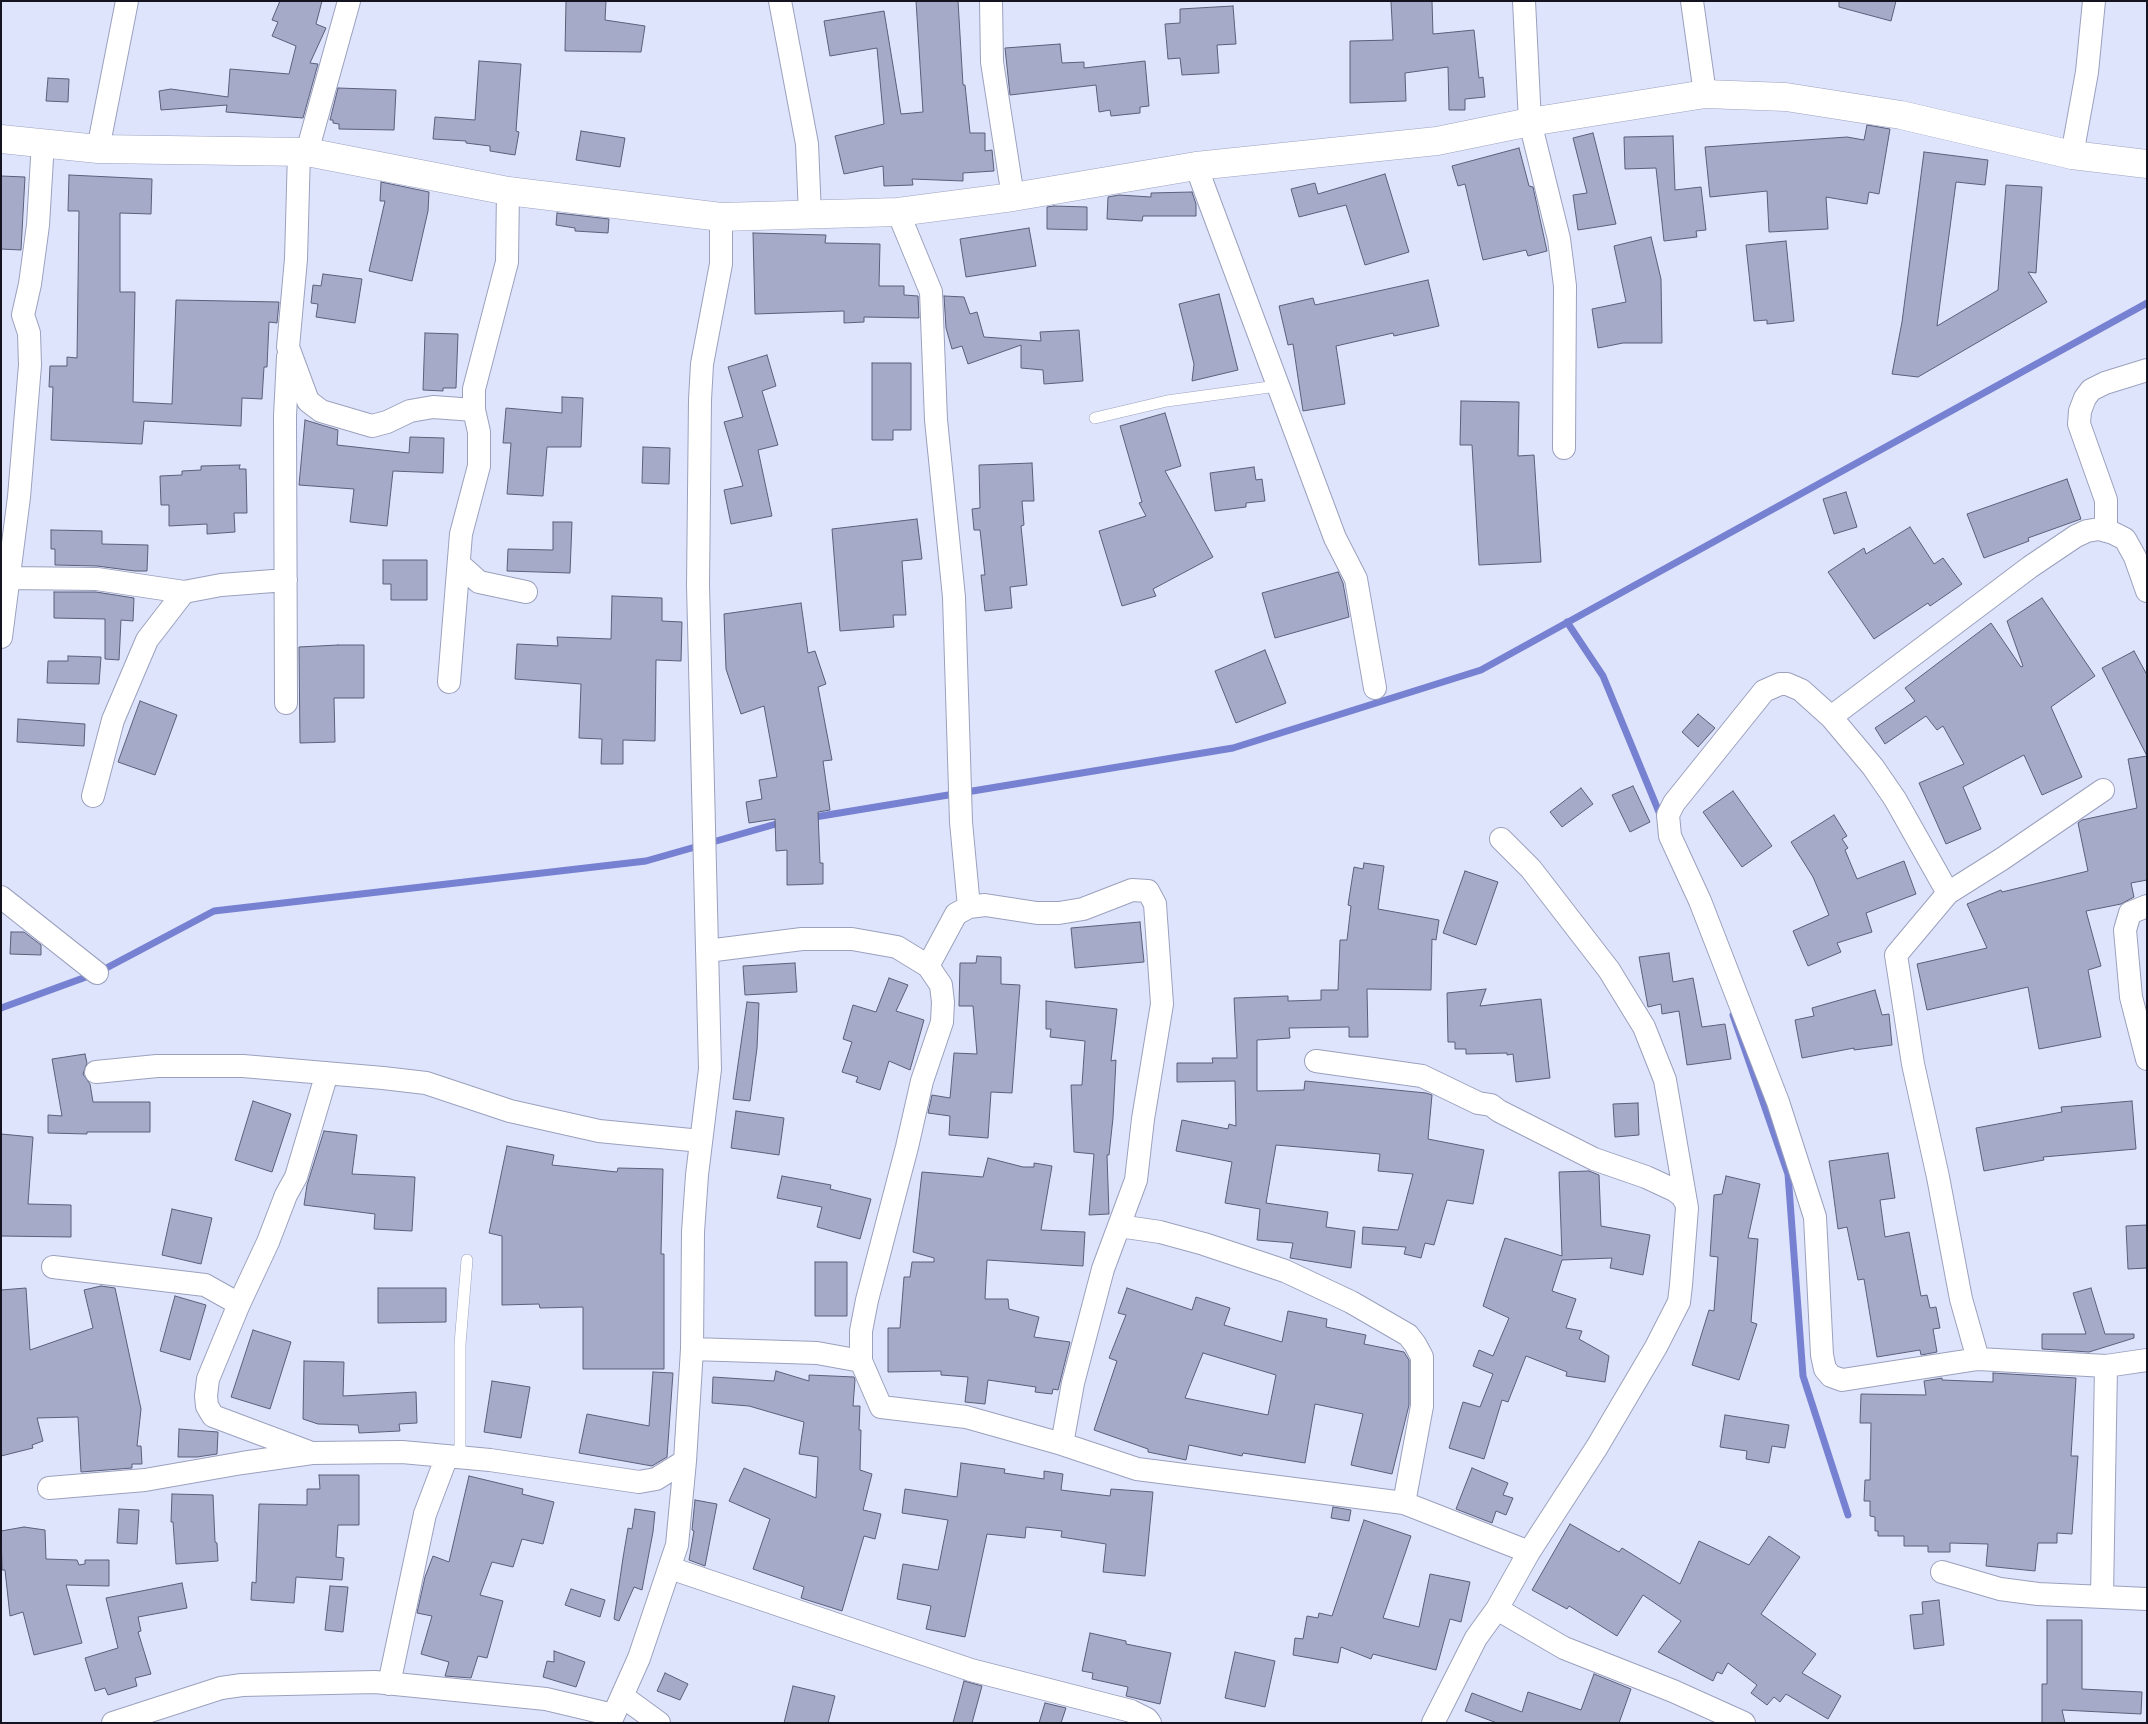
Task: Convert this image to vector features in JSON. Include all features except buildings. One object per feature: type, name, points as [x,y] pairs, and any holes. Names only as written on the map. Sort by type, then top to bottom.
[{"type":"street","points":[[98,149],[128,1]]},
{"type":"street","points":[[349,1],[302,152],[296,259],[288,347],[308,401],[322,411],[372,426],[387,422],[410,411],[433,407],[474,410]]},
{"type":"street","points":[[780,1],[808,144],[810,215]]},
{"type":"street","points":[[991,1],[992,62],[1013,197]]},
{"type":"street","points":[[1524,1],[1530,122],[1559,239],[1565,286],[1564,448]]},
{"type":"street","points":[[1692,1],[1705,94]]},
{"type":"street","points":[[2072,155],[2087,72],[2094,1]]},
{"type":"street","points":[[1,138],[98,149],[302,152],[508,192],[721,217],[898,212],[1013,197],[1196,166],[1437,141],[1530,122],[1705,94],[1786,97],[1901,115],[2072,155],[2147,164]]},
{"type":"street","points":[[1,637],[19,498],[30,365],[29,333],[23,315],[30,284],[38,225],[43,142]]},
{"type":"street","points":[[1196,166],[1335,538],[1356,578],[1375,688]]},
{"type":"street","points":[[449,682],[461,534],[479,466],[479,432],[474,410],[474,389],[507,262],[508,192]]},
{"type":"street","points":[[898,212],[931,292],[936,420],[954,597],[961,822],[969,907]]},
{"type":"street","points":[[615,1711],[639,1658],[677,1546],[685,1461],[692,1349],[693,1232],[710,1069],[698,585],[700,400],[702,364],[721,264],[721,217]]},
{"type":"street","points":[[286,703],[285,416],[289,333]]},
{"type":"street","points":[[2106,531],[2106,500],[2079,424],[2080,411],[2084,398],[2091,390],[2105,383],[2147,370]]},
{"type":"street","points":[[1831,717],[2030,567],[2076,536],[2099,529],[2125,540],[2135,557],[2147,591]]},
{"type":"street","points":[[459,564],[479,582],[526,592]]},
{"type":"street","points":[[9,578],[97,579],[184,592],[221,585],[286,580]]},
{"type":"street","points":[[93,796],[113,720],[146,640],[184,592]]},
{"type":"street","points":[[1948,893],[1895,799],[1873,767],[1831,717],[1801,690],[1793,686],[1780,684],[1764,691],[1674,803],[1668,815],[1670,836],[1700,901],[1778,1102],[1815,1217],[1822,1354],[1825,1370],[1831,1376],[1842,1380],[1978,1359],[2106,1366],[2147,1360]]},
{"type":"street","points":[[1978,1359],[1961,1299],[1938,1177],[1913,1064],[1896,955],[1948,893],[2002,859],[2103,790]]},
{"type":"street","points":[[1433,1723],[1476,1638],[1497,1609],[1528,1552],[1601,1441],[1673,1314],[1679,1302],[1681,1285],[1686,1203],[1665,1080],[1644,1027],[1609,970],[1531,869],[1501,839]]},
{"type":"street","points":[[928,966],[956,914],[969,907],[985,905],[1038,913],[1059,913],[1083,909],[1132,890],[1148,891],[1155,904],[1162,1004],[1143,1119],[1136,1180],[1104,1269],[1070,1398],[1062,1444]]},
{"type":"street","points":[[1,897],[97,973]]},
{"type":"street","points":[[2147,906],[2130,913],[2125,930],[2131,997],[2147,1059]]},
{"type":"street","points":[[707,951],[802,939],[852,939],[897,947],[928,966],[940,985],[943,1002],[942,1022],[922,1081],[907,1147],[867,1300],[861,1331],[861,1361],[881,1407],[966,1417],[1062,1444],[1137,1469],[1404,1503],[1528,1552]]},
{"type":"street","points":[[1316,1061],[1422,1076],[1478,1103],[1491,1105],[1499,1111],[1594,1159],[1667,1186],[1682,1196],[1686,1203]]},
{"type":"street","points":[[96,1072],[158,1066],[243,1066],[426,1083],[510,1111],[599,1131],[701,1141]]},
{"type":"street","points":[[312,1453],[213,1416],[207,1406],[206,1396],[208,1379],[239,1304],[268,1242],[286,1195],[296,1177],[327,1073]]},
{"type":"street","points":[[1119,1226],[1160,1232],[1285,1270],[1351,1302],[1408,1335],[1422,1357],[1422,1406],[1404,1503]]},
{"type":"street","points":[[53,1267],[205,1285],[239,1304]]},
{"type":"street","points":[[692,1349],[817,1353],[861,1361]]},
{"type":"street","points":[[2102,1597],[2106,1366]]},
{"type":"street","points":[[49,1488],[145,1480],[312,1453],[402,1452],[509,1462],[639,1482],[656,1479],[685,1461]]},
{"type":"street","points":[[389,1684],[425,1514],[454,1457]]},
{"type":"street","points":[[670,1568],[971,1670],[1131,1710],[1147,1719],[1150,1723]]},
{"type":"street","points":[[1942,1572],[2000,1589],[2038,1594],[2147,1599]]},
{"type":"street","points":[[1497,1609],[1564,1648],[1673,1691],[1744,1723]]},
{"type":"street","points":[[113,1723],[228,1687],[366,1682],[546,1699],[615,1711],[659,1723]]},
{"type":"lane","points":[[1095,418],[1166,401],[1277,386]]},
{"type":"lane","points":[[454,1457],[467,1260]]},
{"type":"waterway","points":[[809,818],[1233,748],[1481,670],[2147,303]]},
{"type":"waterway","points":[[1567,622],[1603,676],[1661,817]]},
{"type":"waterway","points":[[1,1008],[97,973],[214,911],[646,861],[783,822]]},
{"type":"waterway","points":[[1733,1015],[1788,1174],[1803,1376],[1848,1515]]}]
